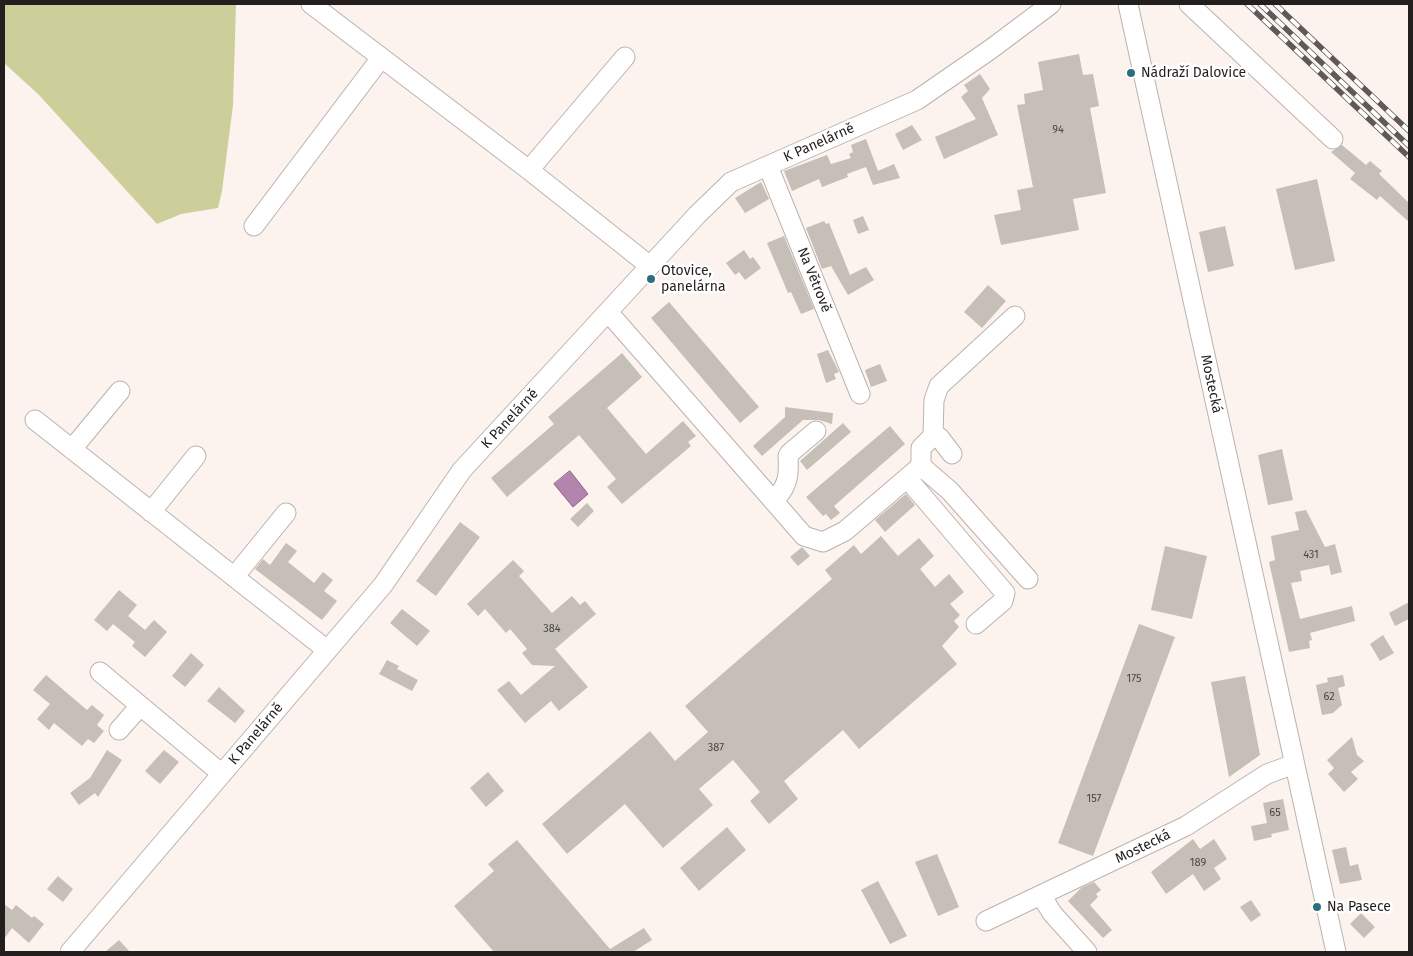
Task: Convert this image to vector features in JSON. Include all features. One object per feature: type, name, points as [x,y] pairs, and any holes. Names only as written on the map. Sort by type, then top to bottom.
[{"type":"street","points":[[312,4],[529,170],[650,266]]},
{"type":"street","name":"K Panelárně","points":[[79,949],[222,774],[383,585],[462,470],[697,215],[731,182],[917,100],[991,49],[1051,4]]},
{"type":"street","name":"Mostecká","points":[[1128,4],[1336,952]]},
{"type":"street","points":[[1189,4],[1332,139]]},
{"type":"street","points":[[254,226],[381,58]]},
{"type":"street","points":[[529,170],[625,58]]},
{"type":"street","name":"Na Větrově","points":[[768,166],[860,394]]},
{"type":"street","points":[[608,312],[804,536],[823,542],[845,531],[914,472],[921,448],[933,436],[934,400],[939,386],[1015,316]]},
{"type":"street","points":[[72,449],[120,391]]},
{"type":"street","points":[[35,420],[327,650]]},
{"type":"street","points":[[770,497],[777,497],[786,484],[790,466],[788,456],[790,453],[816,431]]},
{"type":"street","points":[[933,436],[939,437],[952,454]]},
{"type":"street","points":[[151,512],[196,456]]},
{"type":"street","points":[[914,472],[950,491],[1028,579]]},
{"type":"street","points":[[914,472],[1005,594],[1003,601],[976,624]]},
{"type":"street","points":[[234,577],[286,513]]},
{"type":"street","points":[[100,672],[222,774]]},
{"type":"street","points":[[119,730],[140,706]]},
{"type":"street","name":"Mostecká","points":[[986,921],[1186,826],[1267,774],[1294,764]]},
{"type":"street","points":[[1041,895],[1052,913],[1087,952]]},
{"type":"green space","points":[[4,4],[236,4],[233,105],[222,191],[218,208],[181,214],[157,224],[38,94],[4,63]]},
{"type":"shaded area","points":[[570,471],[588,494],[573,507],[554,484]]},
{"type":"building","points":[[1079,54],[1083,75],[1093,74],[1099,106],[1090,108],[1106,193],[1073,199],[1079,230],[1001,245],[994,215],[1021,210],[1017,190],[1033,187],[1017,105],[1025,104],[1024,94],[1043,90],[1038,62]]},
{"type":"building","points":[[980,74],[990,89],[982,98],[998,135],[944,159],[935,137],[976,119],[961,97],[968,91],[964,85]]},
{"type":"building","points":[[912,125],[922,140],[903,150],[895,134]]},
{"type":"building","points":[[866,139],[878,171],[894,164],[900,178],[873,185],[866,167],[847,174],[848,177],[822,187],[819,179],[792,191],[784,171],[827,155],[831,164],[851,158],[849,154],[853,152],[851,145]]},
{"type":"building","points":[[1342,145],[1366,165],[1370,161],[1382,171],[1379,174],[1409,203],[1409,222],[1380,196],[1377,200],[1350,179],[1355,173],[1331,152]]},
{"type":"building","points":[[1317,179],[1335,261],[1295,270],[1276,189]]},
{"type":"building","points":[[761,182],[769,199],[745,213],[735,198]]},
{"type":"building","points":[[863,216],[869,230],[858,234],[853,220]]},
{"type":"building","points":[[824,221],[826,224],[829,223],[850,275],[866,267],[874,280],[848,295],[831,266],[822,269],[806,228]]},
{"type":"building","points":[[1225,226],[1234,266],[1208,272],[1199,232]]},
{"type":"building","points":[[784,236],[814,309],[801,314],[791,292],[788,293],[767,243]]},
{"type":"building","points":[[744,250],[750,259],[753,257],[761,268],[745,280],[739,272],[735,275],[726,263]]},
{"type":"building","points":[[988,285],[1006,301],[982,328],[964,312]]},
{"type":"building","points":[[669,302],[759,407],[740,423],[651,318]]},
{"type":"building","points":[[828,350],[839,372],[834,374],[836,379],[826,383],[817,354]]},
{"type":"building","points":[[622,353],[642,377],[607,408],[646,454],[683,421],[696,436],[688,442],[691,446],[622,504],[607,487],[616,479],[579,435],[507,497],[491,478],[554,424],[548,417]]},
{"type":"building","points":[[880,364],[887,381],[871,387],[865,370]]},
{"type":"building","points":[[785,407],[833,413],[832,424],[819,420],[803,420],[762,456],[753,446],[785,417]]},
{"type":"building","points":[[843,423],[851,432],[807,470],[800,461]]},
{"type":"building","points":[[890,426],[905,444],[834,506],[840,513],[831,520],[826,514],[823,516],[806,497]]},
{"type":"building","points":[[1282,449],[1293,500],[1268,505],[1258,455]]},
{"type":"building","points":[[906,494],[915,505],[885,532],[875,520]]},
{"type":"building","points":[[587,503],[594,511],[578,527],[570,519]]},
{"type":"building","points":[[1306,510],[1325,547],[1335,544],[1342,572],[1331,575],[1329,565],[1300,571],[1302,581],[1291,583],[1300,619],[1352,606],[1355,621],[1310,633],[1312,640],[1309,641],[1310,648],[1289,652],[1269,562],[1275,560],[1271,536],[1299,530],[1295,512]]},
{"type":"building","points":[[460,522],[480,537],[436,596],[416,581]]},
{"type":"building","points":[[881,536],[898,556],[919,538],[934,556],[920,569],[935,587],[949,574],[964,592],[950,604],[960,615],[954,621],[959,627],[942,646],[957,664],[859,749],[843,730],[784,781],[798,799],[769,824],[750,801],[760,792],[733,760],[699,789],[713,805],[663,848],[625,804],[567,854],[542,824],[650,731],[675,761],[708,732],[685,706],[832,579],[825,570],[854,545],[861,554]]},
{"type":"building","points":[[286,543],[297,551],[288,562],[314,583],[323,572],[333,580],[324,591],[337,601],[322,620],[255,569],[263,559],[270,565]]},
{"type":"building","points":[[1165,546],[1207,556],[1192,619],[1151,610]]},
{"type":"building","points":[[802,547],[810,556],[798,566],[790,557]]},
{"type":"building","points":[[513,560],[524,571],[519,576],[552,613],[572,596],[580,605],[585,601],[596,614],[555,649],[588,687],[559,711],[551,701],[525,723],[497,690],[509,681],[521,695],[555,666],[532,665],[522,653],[527,649],[510,629],[506,633],[485,609],[478,616],[467,604]]},
{"type":"building","points":[[119,590],[137,605],[128,616],[145,630],[154,620],[167,632],[145,657],[132,646],[135,642],[113,624],[107,631],[94,620]]},
{"type":"building","points":[[1409,602],[1409,619],[1395,626],[1389,613]]},
{"type":"building","points":[[402,609],[430,631],[417,646],[390,623]]},
{"type":"building","points":[[1139,624],[1175,637],[1093,856],[1058,843]]},
{"type":"building","points":[[1383,635],[1394,653],[1380,661],[1370,644]]},
{"type":"building","points":[[191,653],[204,665],[185,687],[172,676]]},
{"type":"building","points":[[387,660],[399,666],[397,669],[418,680],[412,691],[379,674]]},
{"type":"building","points":[[46,675],[87,710],[92,705],[104,715],[97,725],[104,731],[94,743],[88,739],[82,746],[54,723],[49,730],[37,719],[50,704],[33,690]]},
{"type":"building","points":[[1343,675],[1345,686],[1338,688],[1342,705],[1333,713],[1322,715],[1316,685],[1328,682],[1327,678]]},
{"type":"building","points":[[1245,676],[1260,755],[1229,777],[1211,682]]},
{"type":"building","points":[[219,687],[245,711],[235,723],[207,701]]},
{"type":"building","points":[[1352,737],[1357,755],[1364,761],[1351,772],[1358,779],[1344,792],[1328,774],[1334,768],[1327,760]]},
{"type":"building","points":[[107,750],[122,760],[98,797],[95,793],[79,805],[70,793],[90,778]]},
{"type":"building","points":[[164,750],[179,762],[160,784],[145,771]]},
{"type":"building","points":[[488,772],[504,791],[486,807],[470,788]]},
{"type":"building","points":[[1283,799],[1289,830],[1271,834],[1272,837],[1254,841],[1251,826],[1267,823],[1263,803]]},
{"type":"building","points":[[727,827],[746,850],[699,891],[680,868]]},
{"type":"building","points":[[1193,839],[1200,849],[1214,839],[1227,859],[1214,868],[1221,879],[1204,891],[1193,874],[1166,894],[1151,872]]},
{"type":"building","points":[[517,840],[610,949],[644,928],[652,940],[633,952],[494,952],[454,906],[494,871],[488,864]]},
{"type":"building","points":[[1346,847],[1350,866],[1358,864],[1362,880],[1340,884],[1332,850]]},
{"type":"building","points":[[937,854],[959,907],[938,916],[915,862]]},
{"type":"building","points":[[58,876],[73,889],[63,902],[47,889]]},
{"type":"building","points":[[878,881],[907,936],[890,944],[861,890]]},
{"type":"building","points":[[1094,882],[1101,890],[1096,894],[1098,897],[1090,905],[1112,930],[1103,938],[1068,901],[1081,888]]},
{"type":"building","points":[[1251,900],[1261,915],[1251,922],[1240,907]]},
{"type":"building","points":[[4,904],[12,910],[16,905],[32,918],[34,916],[44,924],[29,943],[12,928],[4,939]]},
{"type":"building","points":[[1361,913],[1375,927],[1364,938],[1350,924]]},
{"type":"building","points":[[119,940],[130,952],[105,952]]},
{"type":"railway","points":[[1247,4],[1409,157]]},
{"type":"railway","points":[[1260,4],[1409,146]]},
{"type":"railway","points":[[1275,4],[1409,131]]},
{"type":"place","name":"Nádraží Dalovice","points":[[1131,73]]},
{"type":"place","name":"Otovice, panelárna","points":[[651,279]]},
{"type":"place","name":"Na Pasece","points":[[1317,907]]}]
